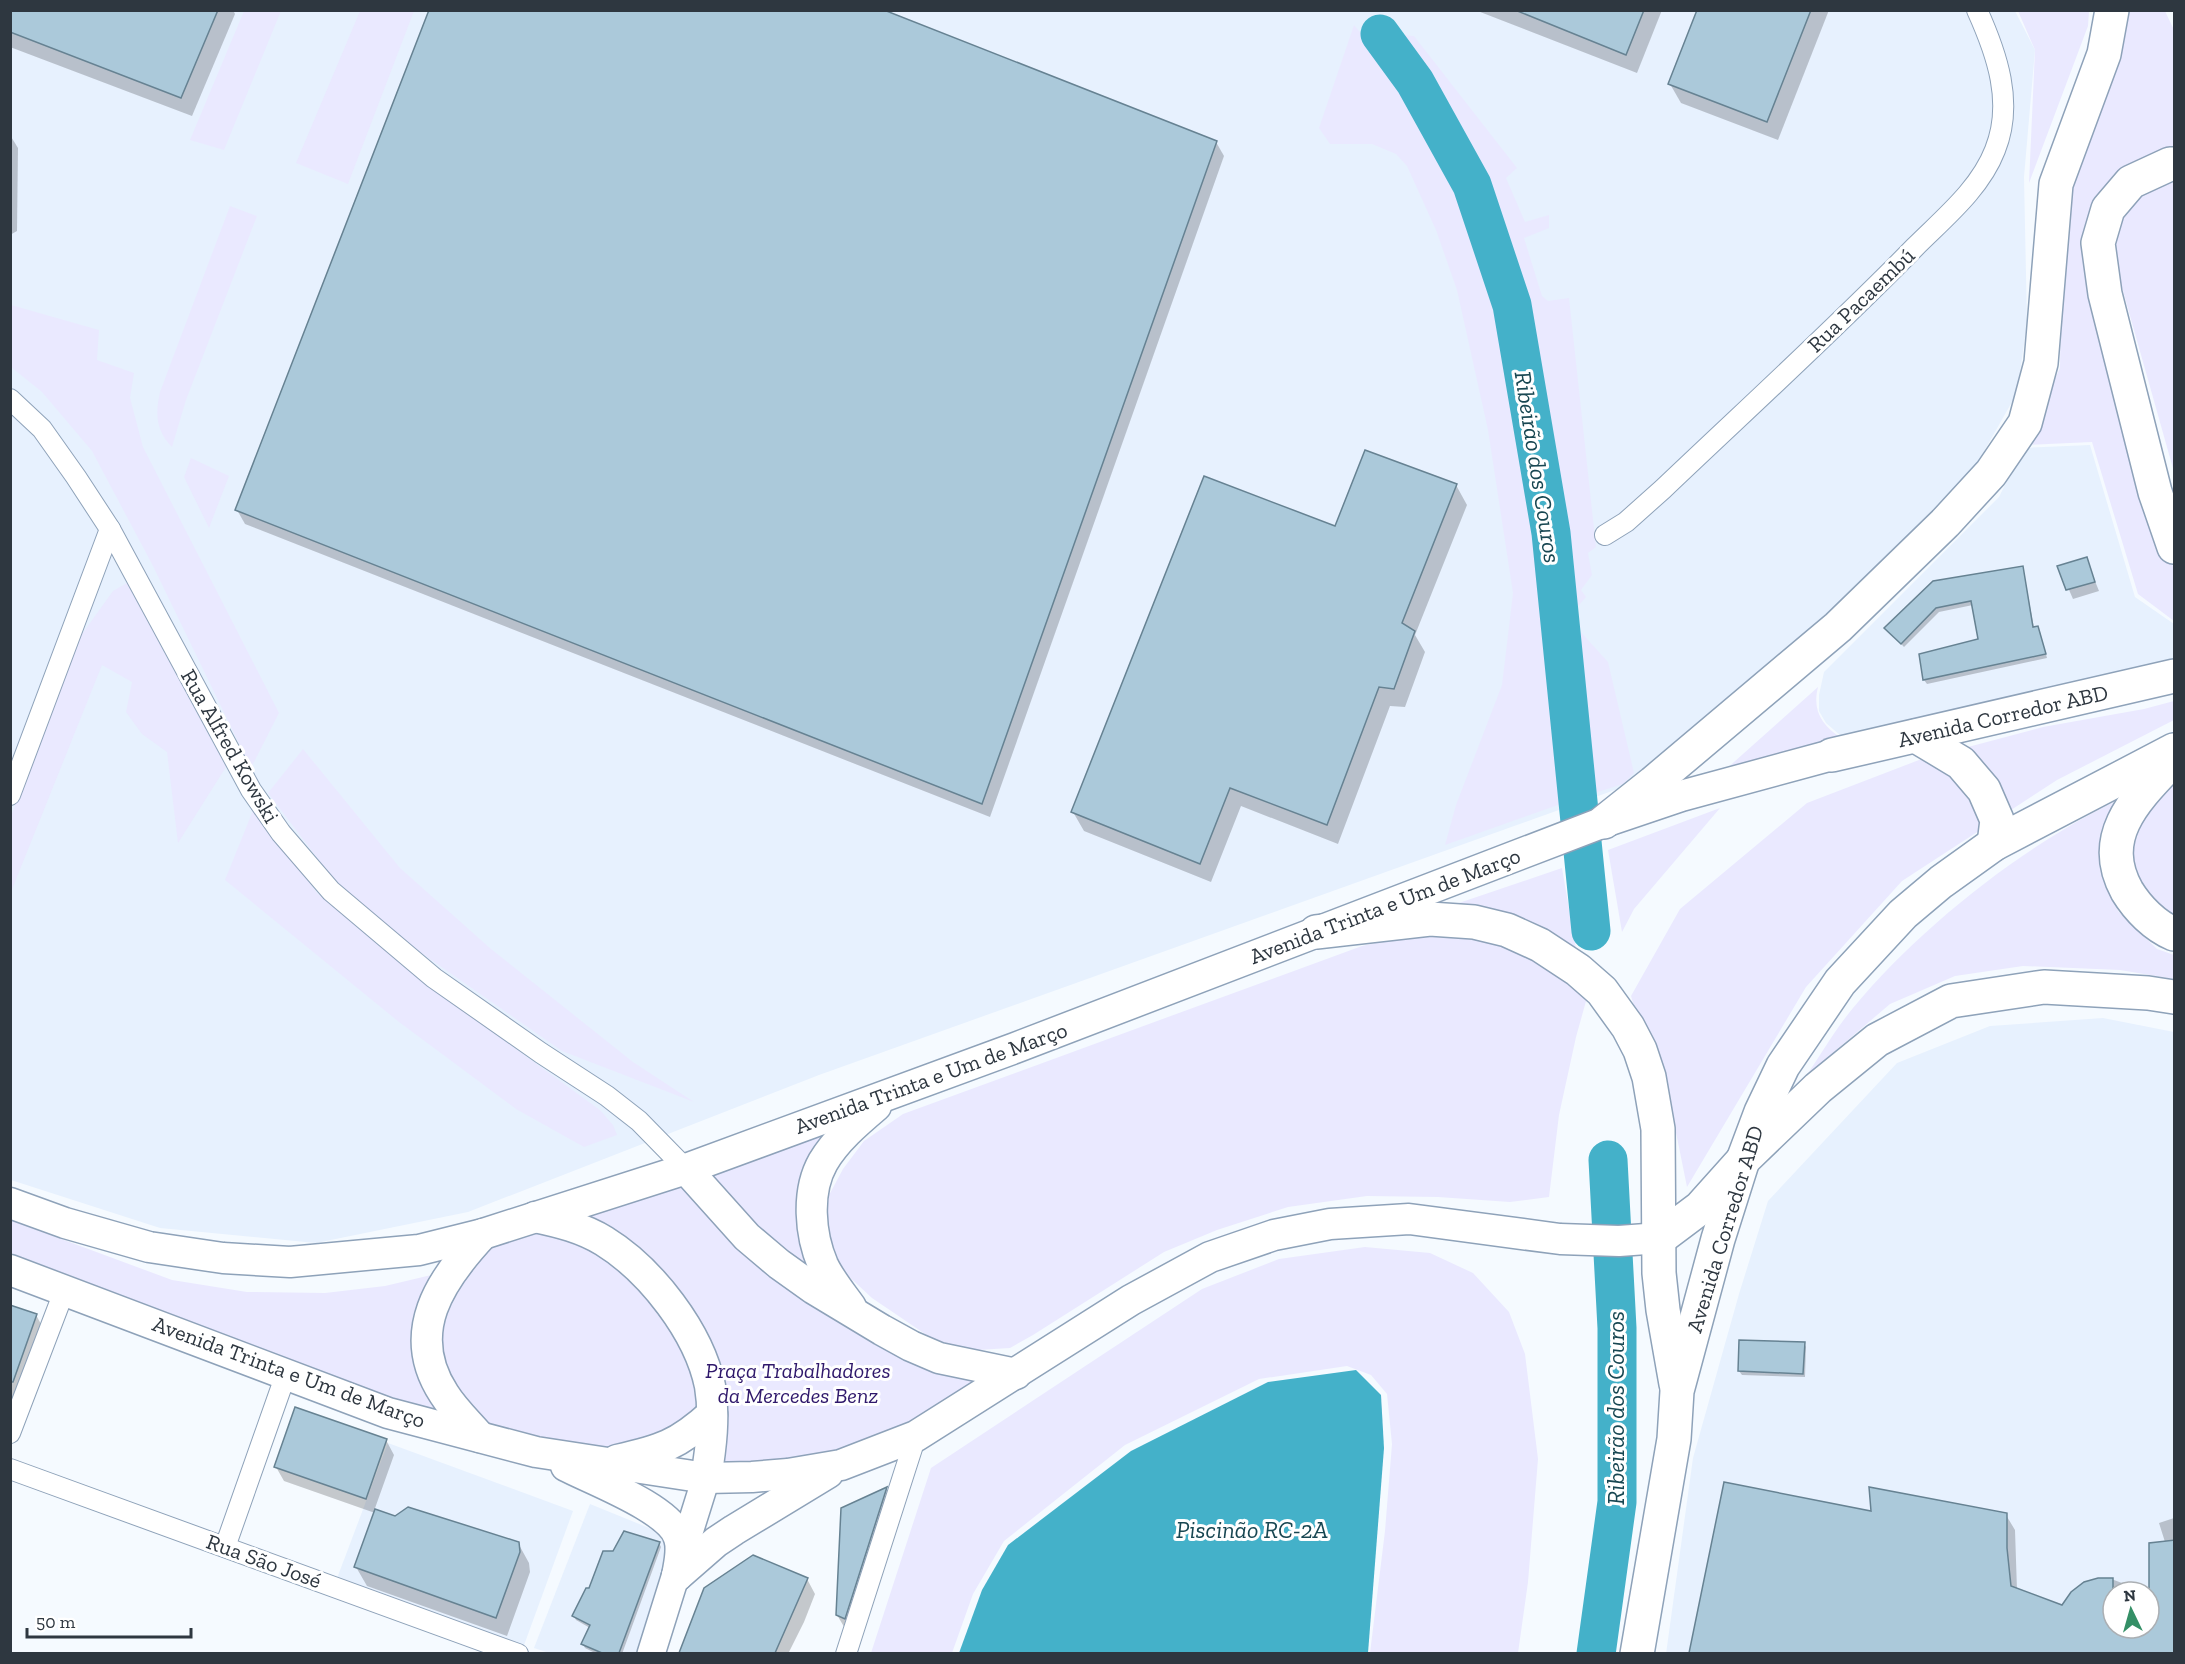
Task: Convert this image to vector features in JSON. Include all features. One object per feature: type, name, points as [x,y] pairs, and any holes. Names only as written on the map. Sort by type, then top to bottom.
[{"type":"highway","points":[[1598,824],[1653,783],[1838,627],[1945,523],[1984,481],[2025,423],[2041,363],[2056,184],[2104,54],[2112,10]]},
{"type":"highway","points":[[2175,164],[2170,164],[2131,182],[2109,209],[2098,243],[2105,294],[2155,492],[2175,547]]},
{"type":"highway","name":"Avenida Corredor ABD","points":[[1832,755],[2175,676]]},
{"type":"highway","points":[[1916,736],[1961,763],[1984,790],[1997,820],[1995,844]]},
{"type":"highway","name":"Avenida Corredor ABD","points":[[1636,1653],[1674,1439],[1677,1391],[1718,1239],[1743,1160],[1761,1112],[1784,1066],[1840,982],[1903,914],[1941,882],[1995,844],[2175,750]]},
{"type":"highway","points":[[2175,759],[2131,807],[2118,830],[2116,852],[2119,876],[2136,905],[2165,930],[2175,934]]},
{"type":"highway","points":[[1316,932],[1430,919],[1474,922],[1507,930],[1540,945],[1578,970],[1602,992],[1628,1027],[1640,1050],[1649,1077],[1658,1129],[1651,1239],[1659,1273],[1677,1391]]},
{"type":"highway","points":[[1651,1239],[1700,1208],[1743,1160],[1818,1088],[1878,1040],[1951,1001],[2044,987],[2148,993],[2175,997]]},
{"type":"main road","name":"Avenida Trinta e Um de Março","points":[[10,1203],[65,1223],[149,1248],[223,1258],[290,1262],[419,1250],[483,1234],[686,1169],[888,1095],[1598,824],[1681,796],[1832,755]]},
{"type":"main road","points":[[857,1314],[823,1265],[816,1243],[812,1202],[815,1179],[822,1164],[847,1130],[888,1095]]},
{"type":"main road","points":[[686,1169],[747,1237],[814,1289],[911,1346],[939,1358],[1016,1374]]},
{"type":"main road","points":[[535,1217],[585,1231],[619,1252],[645,1275],[673,1310],[697,1346],[710,1387],[712,1414],[711,1447],[706,1478]]},
{"type":"main road","name":"Avenida Trinta e Um de Março","points":[[10,1270],[388,1413],[536,1452],[706,1478],[779,1475],[842,1465],[916,1436],[1131,1300],[1210,1257],[1275,1235],[1330,1224],[1409,1219],[1584,1241],[1651,1239]]},
{"type":"main road","points":[[480,1437],[444,1395],[436,1380],[427,1350],[426,1335],[434,1304],[443,1284],[451,1270],[483,1234]]},
{"type":"main road","points":[[603,1463],[652,1452],[679,1441],[712,1414]]},
{"type":"main road","points":[[536,1452],[640,1502],[667,1520],[680,1539],[677,1576]]},
{"type":"main road","points":[[677,1576],[716,1542],[842,1465]]},
{"type":"street","name":"Rua Pacaembú","points":[[1605,536],[1626,522],[1663,489],[1890,273],[1977,184],[1996,150],[2004,115],[2002,79],[1977,10]]},
{"type":"street","name":"Rua Alfred Kowski","points":[[10,399],[42,429],[110,529],[251,790],[281,833],[331,891],[434,978],[541,1053],[608,1096],[639,1121],[686,1169]]},
{"type":"street","points":[[10,795],[110,529]]},
{"type":"street","points":[[10,1433],[65,1289]]},
{"type":"street","points":[[225,1547],[286,1374]]},
{"type":"street","points":[[846,1653],[916,1436]]},
{"type":"street","name":"Rua São José","points":[[10,1469],[518,1653]]},
{"type":"street","points":[[651,1653],[706,1478]]},
{"type":"shaded area","points":[[11,11],[2015,11],[2035,50],[2024,177],[2027,323],[2017,393],[1974,469],[1905,546],[1626,786],[819,1075],[468,1212],[316,1243],[160,1228],[11,1180]]},
{"type":"shaded area","points":[[2090,445],[2135,597],[2174,624],[2174,664],[1848,742],[1826,723],[1819,711],[1819,695],[1824,672],[1999,497],[2023,448]]},
{"type":"shaded area","points":[[2103,1018],[2174,1032],[2174,1653],[1666,1654],[1693,1458],[1768,1201],[1897,1063],[1990,1026]]},
{"type":"shaded area","points":[[388,1443],[573,1511],[523,1648],[336,1581]]},
{"type":"shaded area","points":[[590,1504],[654,1530],[663,1541],[668,1556],[640,1653],[549,1653],[534,1648]]},
{"type":"green space","points":[[244,11],[281,11],[224,150],[190,140]]},
{"type":"green space","points":[[360,11],[414,11],[348,184],[296,163]]},
{"type":"green space","points":[[2018,11],[2089,11],[2088,26],[2029,183],[2035,50]]},
{"type":"green space","points":[[2127,11],[2165,11],[2174,30],[2174,154],[2093,207],[2149,507],[2174,569],[2174,621],[2138,594],[2092,442],[2024,445],[2060,368],[2062,213]]},
{"type":"green space","points":[[1354,25],[1409,91],[1465,190],[1505,314],[1541,541],[1572,800],[1445,845],[1456,805],[1502,685],[1513,593],[1488,430],[1457,290],[1436,230],[1407,166],[1396,154],[1372,144],[1330,144],[1319,128]]},
{"type":"green space","points":[[1390,34],[1414,36],[1517,168],[1506,178],[1525,222],[1549,215],[1549,228],[1524,238],[1542,296],[1548,301],[1569,298],[1596,547],[1588,553],[1592,575],[1581,590],[1586,597],[1568,618],[1608,662],[1634,773],[1623,784],[1585,796],[1556,539],[1517,307],[1478,179],[1423,80]]},
{"type":"green space","points":[[2174,182],[2174,472],[2116,266],[2116,234],[2125,214],[2144,192]]},
{"type":"green space","points":[[230,206],[257,216],[186,400],[172,447],[163,435],[158,422],[160,392]]},
{"type":"green space","points":[[11,305],[99,330],[97,360],[134,373],[130,398],[143,447],[279,713],[251,768],[153,566],[92,451],[42,392],[11,367]]},
{"type":"green space","points":[[191,458],[229,476],[209,528],[184,477]]},
{"type":"green space","points":[[127,583],[226,767],[178,843],[167,752],[142,734],[126,712],[132,682],[102,665],[11,892],[11,816],[80,637],[113,591]]},
{"type":"green space","points":[[1818,687],[1816,703],[1820,717],[1841,738],[1715,779]]},
{"type":"green space","points":[[2174,701],[2174,720],[2057,780],[1902,881],[1806,987],[1687,1187],[1663,1068],[1636,1013],[1631,996],[1680,909],[1807,803],[1919,760],[2043,727],[2144,709]]},
{"type":"green space","points":[[303,749],[400,868],[491,949],[633,1062],[694,1102],[562,1051],[420,952],[337,884],[268,793]]},
{"type":"green space","points":[[2174,784],[2174,922],[2129,873],[2137,820],[2156,795]]},
{"type":"green space","points":[[2118,800],[2104,858],[2118,911],[2157,949],[2174,955],[2174,979],[2120,970],[2023,966],[1955,976],[1890,1004],[1835,1051],[1799,1087],[1853,1008],[1880,977],[1942,918],[2010,864],[2046,840]]},
{"type":"green space","points":[[254,808],[317,893],[428,985],[600,1110],[613,1125],[617,1135],[584,1147],[516,1109],[399,1022],[225,880]]},
{"type":"green space","points":[[1720,808],[1634,909],[1622,932],[1608,850]]},
{"type":"green space","points":[[1562,868],[1576,949],[1552,934],[1456,904]]},
{"type":"green space","name":"Praça Trabalhadores da Mercedes Benz","points":[[1429,931],[1484,934],[1536,954],[1588,994],[1559,1115],[1549,1197],[1510,1202],[1438,1197],[1367,1196],[1288,1207],[1217,1230],[1164,1252],[1010,1348],[978,1350],[955,1347],[928,1336],[872,1298],[845,1273],[831,1254],[826,1233],[828,1197],[843,1169],[864,1141],[903,1114],[1362,946]]},
{"type":"green space","name":"Praça Trabalhadores da Mercedes Benz","points":[[853,1114],[831,1140],[815,1285],[699,1174]]},
{"type":"green space","name":"Praça Trabalhadores da Mercedes Benz","points":[[686,1177],[738,1237],[991,1381],[943,1409],[833,1457],[717,1470],[707,1341],[559,1215]]},
{"type":"green space","points":[[10,1220],[172,1280],[247,1292],[325,1293],[385,1286],[444,1272],[434,1292],[452,1416],[403,1403],[11,1253]]},
{"type":"green space","name":"Praça Trabalhadores da Mercedes Benz","points":[[533,1232],[566,1236],[588,1242],[652,1299],[686,1353],[701,1403],[695,1420],[607,1452],[573,1447],[480,1424],[456,1396],[437,1338],[443,1310],[479,1255],[497,1243]]},
{"type":"green space","points":[[1365,1247],[1430,1253],[1473,1273],[1509,1312],[1525,1354],[1538,1459],[1528,1582],[1518,1653],[1370,1653],[1385,1531],[1392,1444],[1387,1394],[1371,1375],[1347,1366],[1259,1379],[1125,1445],[1004,1541],[973,1594],[952,1653],[871,1653],[931,1468],[1202,1289],[1279,1259]]},
{"type":"water","name":"Piscinão RC-2A","points":[[1356,1370],[1381,1395],[1384,1448],[1368,1653],[959,1653],[982,1590],[1008,1545],[1131,1451],[1268,1382]]},
{"type":"building","points":[[10,10],[218,10],[181,98],[10,32]]},
{"type":"building","points":[[429,10],[884,10],[1217,141],[982,804],[235,510]]},
{"type":"building","points":[[1515,10],[1644,10],[1626,55]]},
{"type":"building","points":[[1697,10],[1811,10],[1767,122],[1668,84]]},
{"type":"building","points":[[1365,450],[1457,484],[1402,623],[1415,631],[1394,689],[1379,687],[1327,825],[1230,788],[1200,864],[1071,812],[1204,476],[1335,526]]},
{"type":"building","points":[[2087,557],[2095,582],[2066,590],[2057,566]]},
{"type":"building","points":[[2023,566],[2033,627],[2038,626],[2046,654],[1923,680],[1919,654],[1978,639],[1971,601],[1936,608],[1901,644],[1884,628],[1933,581]]},
{"type":"building","points":[[10,1305],[37,1314],[13,1382],[10,1382]]},
{"type":"building","points":[[1739,1340],[1805,1342],[1803,1374],[1738,1371]]},
{"type":"building","points":[[295,1407],[387,1439],[366,1499],[274,1467]]},
{"type":"building","points":[[1724,1482],[1871,1511],[1869,1487],[2007,1513],[2007,1548],[2011,1586],[2062,1605],[2071,1592],[2084,1582],[2098,1578],[2113,1578],[2113,1580],[2101,1580],[2101,1640],[2161,1640],[2161,1580],[2149,1580],[2149,1543],[2175,1540],[2175,1653],[1689,1653]]},
{"type":"building","points":[[887,1487],[845,1619],[836,1615],[841,1508]]},
{"type":"building","points":[[408,1507],[519,1542],[520,1552],[496,1618],[354,1567],[375,1509],[395,1516]]},
{"type":"building","points":[[624,1531],[660,1542],[619,1653],[602,1653],[581,1644],[590,1625],[572,1616],[586,1588],[589,1588],[603,1551],[613,1551]]},
{"type":"building","points":[[753,1555],[808,1578],[775,1653],[679,1653],[704,1588]]},
{"type":"waterway","name":"Ribeirão dos Couros","points":[[1380,34],[1415,82],[1472,185],[1512,305],[1551,533],[1591,931]]},
{"type":"waterway","name":"Ribeirão dos Couros","points":[[1596,1654],[1617,1502],[1617,1328],[1608,1160]]}]
